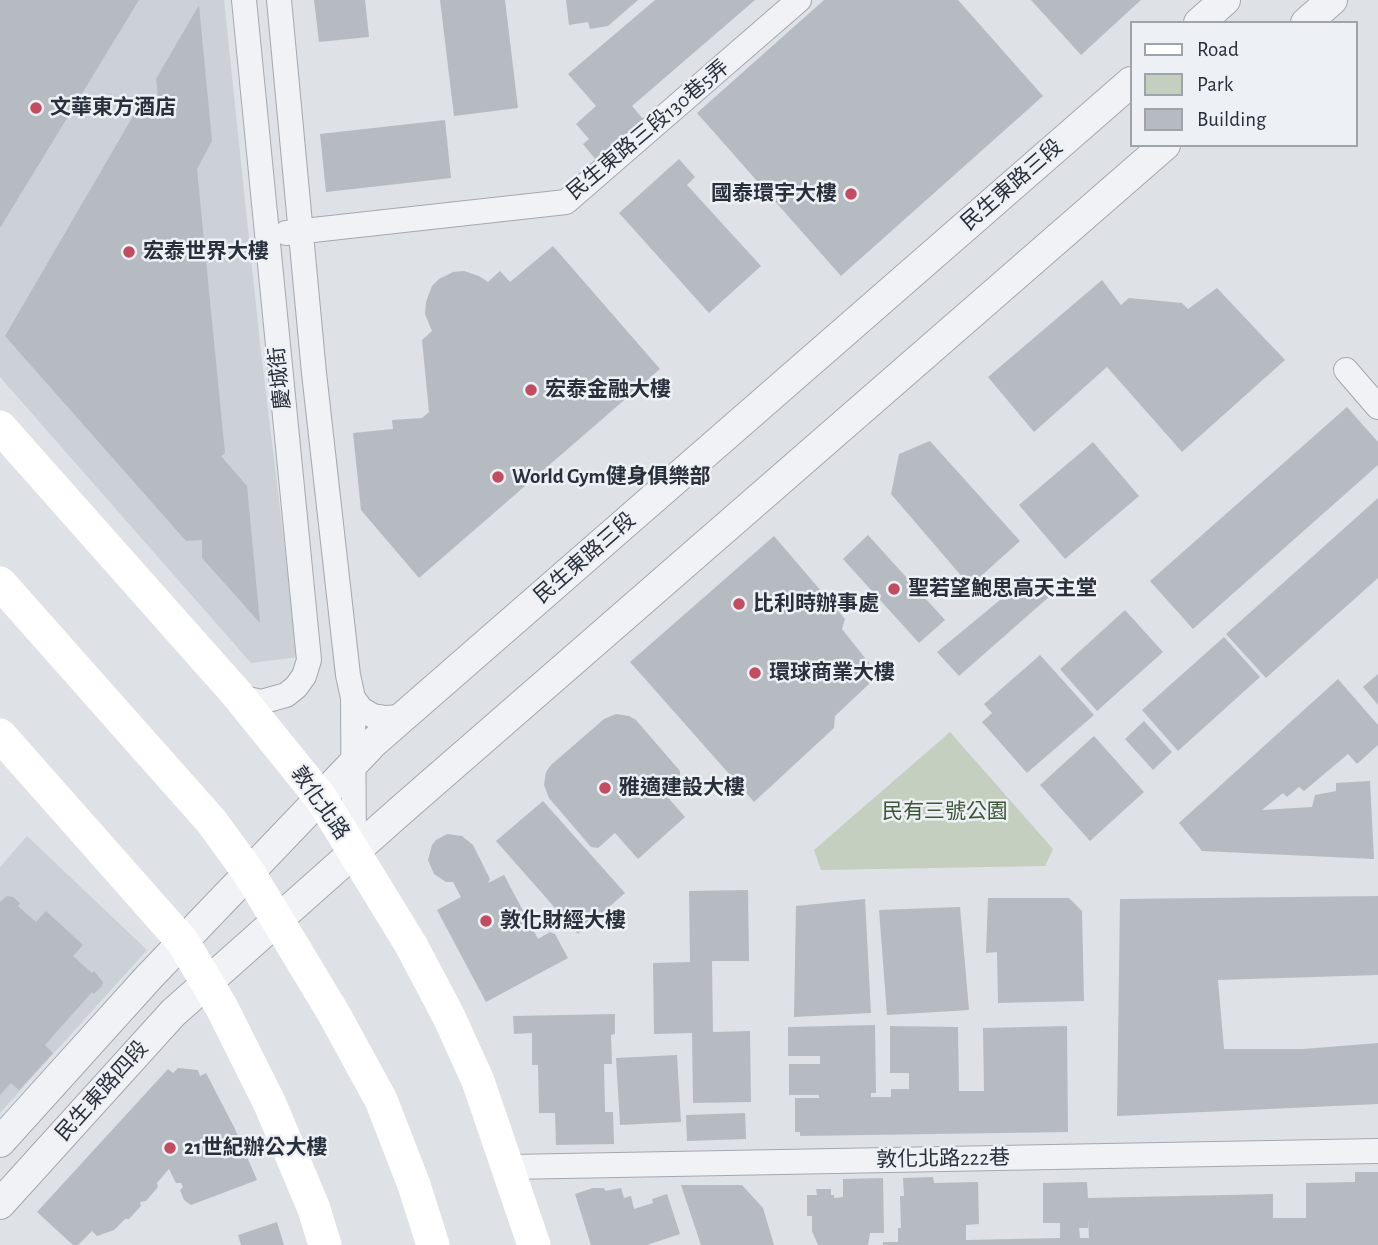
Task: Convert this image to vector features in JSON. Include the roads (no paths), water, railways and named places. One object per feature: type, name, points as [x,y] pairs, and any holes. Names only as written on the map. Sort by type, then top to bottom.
[{"type":"main road","name":"敦化北路","points":[[0,428],[236,694],[321,798],[411,945],[449,1017],[478,1081],[534,1245]]},
{"type":"main road","points":[[0,583],[212,822],[249,873],[334,1014],[381,1100],[414,1185],[433,1245]]},
{"type":"main road","points":[[0,735],[183,942],[208,982],[270,1104],[314,1209],[325,1245]]},
{"type":"street","name":"慶城街","points":[[236,694],[261,702],[286,695],[304,676],[309,660],[244,0]]},
{"type":"street","name":"慶城街","points":[[279,0],[314,373],[348,675],[353,698],[354,853]]},
{"type":"street","name":"民生東路三段130巷5弄","points":[[267,235],[566,202],[799,0]]},
{"type":"street","points":[[1201,21],[1225,0]]},
{"type":"street","points":[[1308,21],[1332,0]]},
{"type":"street","name":"民生東路三段","points":[[183,942],[374,742],[1130,83]]},
{"type":"street","points":[[208,982],[1163,147]]},
{"type":"street","points":[[1346,370],[1378,407]]},
{"type":"street","points":[[353,698],[361,709],[373,716],[386,718],[398,717],[419,702]]},
{"type":"street","name":"民生東路四段","points":[[0,1142],[183,942]]},
{"type":"street","name":"民生東路四段","points":[[0,1204],[173,1013],[208,982]]},
{"type":"street","name":"敦化北路222巷","points":[[509,1167],[1378,1151]]},
{"type":"place","name":"文華東方酒店","points":[[36,108]]},
{"type":"place","name":"國泰環宇大樓","points":[[851,194]]},
{"type":"place","name":"宏泰世界大樓","points":[[129,252]]},
{"type":"place","name":"宏泰金融大樓","points":[[531,390]]},
{"type":"place","name":"World Gym健身俱樂部","points":[[498,477]]},
{"type":"place","name":"聖若望鮑思高天主堂","points":[[894,589]]},
{"type":"place","name":"比利時辦事處","points":[[739,604]]},
{"type":"place","name":"環球商業大樓","points":[[755,673]]},
{"type":"place","name":"雅適建設大樓","points":[[605,788]]},
{"type":"place","name":"敦化財經大樓","points":[[486,921]]},
{"type":"place","name":"21世紀辦公大樓","points":[[170,1148]]},
{"type":"park label","name":"民有三號公園","points":[[945,812]]}]
